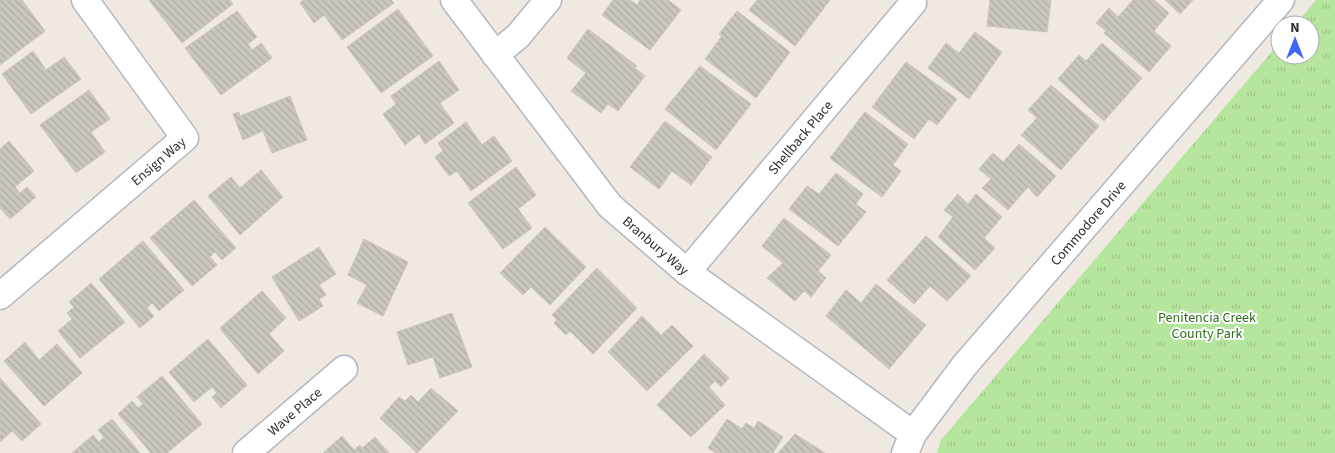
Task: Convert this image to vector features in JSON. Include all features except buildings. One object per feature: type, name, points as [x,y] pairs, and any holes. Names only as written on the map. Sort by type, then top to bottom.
[{"type":"street","name":"Ensign Way","points":[[0,296],[186,138],[85,0]]},
{"type":"street","name":"Branbury Way","points":[[454,0],[610,206],[687,272],[909,444]]},
{"type":"street","points":[[495,55],[518,36],[548,0]]},
{"type":"street","name":"Commodore Drive","points":[[909,444],[964,366],[1281,0]]},
{"type":"street","name":"Shellback Place","points":[[687,272],[913,3]]},
{"type":"street","name":"Wave Place","points":[[246,453],[344,370]]},
{"type":"green space","name":"Penitencia Creek County Park","points":[[1316,0],[1335,0],[1335,453],[937,453],[941,440],[1270,54],[1270,65],[1320,65],[1320,15],[1303,15]]}]
